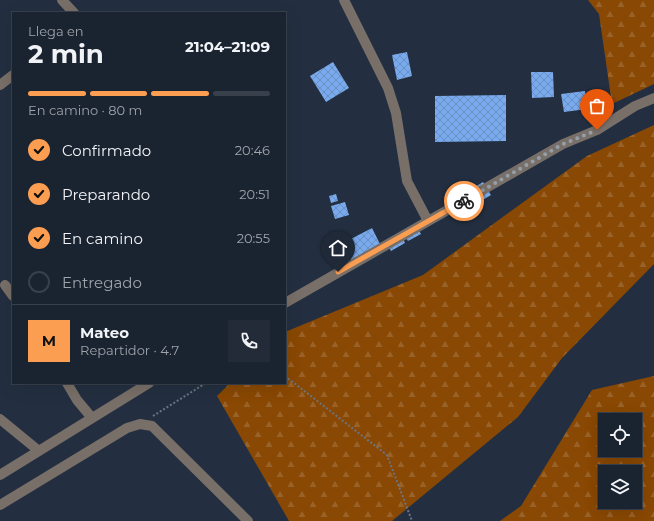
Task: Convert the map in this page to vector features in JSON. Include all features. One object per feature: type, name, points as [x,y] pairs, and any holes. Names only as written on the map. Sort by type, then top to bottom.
[{"type":"street","points":[[62,0],[73,12]]},
{"type":"street","points":[[344,0],[388,88],[396,113],[407,182],[428,221]]},
{"type":"street","points":[[0,85],[12,76]]},
{"type":"street","points":[[286,301],[563,144],[597,130],[635,106],[654,98]]},
{"type":"street","points":[[6,285],[12,294]]},
{"type":"street","points":[[68,384],[77,400],[92,418]]},
{"type":"street","points":[[0,474],[147,384]]},
{"type":"street","points":[[0,419],[39,451]]},
{"type":"street","points":[[0,505],[127,428],[140,424],[152,426],[248,521]]},
{"type":"path","points":[[286,377],[387,455],[412,521]]},
{"type":"path","points":[[140,424],[204,384]]},
{"type":"green space","points":[[588,0],[654,0],[654,84],[612,104],[599,14]]},
{"type":"green space","points":[[654,125],[654,264],[562,358],[518,417],[392,521],[289,521],[217,396],[229,384],[286,384],[286,332],[423,275],[587,156]]},
{"type":"green space","points":[[654,376],[654,521],[500,521],[521,506],[592,390]]},
{"type":"building","points":[[407,52],[412,76],[397,80],[392,55]]},
{"type":"building","points":[[333,62],[349,88],[326,102],[310,76]]},
{"type":"building","points":[[531,72],[553,72],[554,97],[532,98]]},
{"type":"building","points":[[585,91],[587,109],[564,112],[561,94]]},
{"type":"building","points":[[506,95],[506,141],[435,142],[435,96]]},
{"type":"building","points":[[483,182],[491,195],[456,216],[448,203]]},
{"type":"building","points":[[336,194],[338,201],[331,203],[329,196]]},
{"type":"building","points":[[345,202],[349,215],[335,219],[331,206]]},
{"type":"building","points":[[416,226],[421,234],[408,241],[403,234]]},
{"type":"building","points":[[372,228],[382,248],[352,262],[343,243]]},
{"type":"building","points":[[401,235],[405,243],[391,251],[387,244]]},
{"type":"way so far","points":[[464,201],[563,144],[597,130]]},
{"type":"route","points":[[338,272],[464,201]]}]
